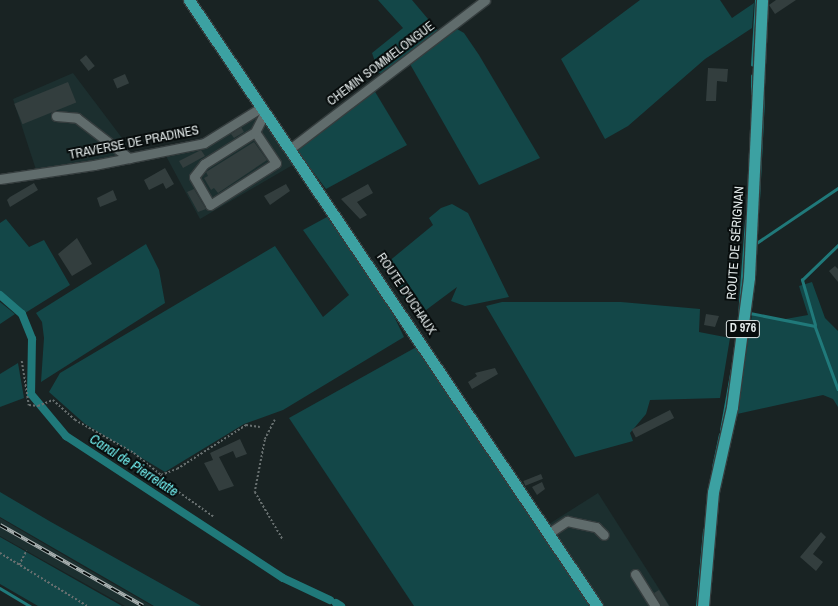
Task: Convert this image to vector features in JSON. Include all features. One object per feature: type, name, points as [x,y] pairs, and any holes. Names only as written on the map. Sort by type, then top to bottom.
[{"type":"main road","name":"ROUTE D'UCHAUX","points":[[189,0],[291,148],[597,606]]},
{"type":"main road","name":"ROUTE DE SÉRIGNAN","points":[[703,606],[713,492],[733,400],[749,277],[762,0]]},
{"type":"street","name":"CHEMIN SOMMELONGUE","points":[[291,148],[485,0]]},
{"type":"street","points":[[255,132],[276,163],[210,205],[194,177],[204,164],[255,132],[264,109]]},
{"type":"street","name":"TRAVERSE DE PRADINES","points":[[0,179],[129,158],[214,140],[264,109]]},
{"type":"street","points":[[56,116],[77,118],[129,158]]},
{"type":"street","points":[[548,533],[567,521],[596,527],[604,535]]},
{"type":"street","points":[[635,574],[654,606]]},
{"type":"path","points":[[22,361],[30,405],[38,406],[54,400],[75,420],[134,453],[162,475],[166,484],[214,517]]},
{"type":"path","points":[[276,420],[265,440],[255,492],[283,540]]},
{"type":"path","points":[[162,475],[177,469],[246,425],[260,427]]},
{"type":"path","points":[[19,565],[26,551]]},
{"type":"path","points":[[0,553],[87,606]]},
{"type":"shaded area","points":[[378,0],[412,0],[439,32],[384,75],[379,73],[372,53],[403,28]]},
{"type":"shaded area","points":[[640,0],[720,0],[732,18],[754,3],[752,28],[705,59],[628,126],[605,139],[561,59]]},
{"type":"shaded area","points":[[457,29],[464,33],[479,55],[540,158],[479,185],[410,64]]},
{"type":"shaded area","points":[[73,73],[128,146],[116,158],[37,173],[13,99]]},
{"type":"shaded area","points":[[374,90],[407,145],[326,189],[296,149]]},
{"type":"shaded area","points":[[262,112],[296,163],[200,219],[166,156],[210,145]]},
{"type":"shaded area","points":[[452,204],[468,213],[509,297],[465,306],[451,301],[457,287],[418,316],[382,267],[433,225],[429,218],[441,208]]},
{"type":"shaded area","points":[[327,217],[390,308],[404,337],[283,410],[244,424],[165,472],[85,424],[49,392],[60,373],[275,246],[323,317],[349,295],[303,230]]},
{"type":"shaded area","points":[[6,219],[29,247],[44,240],[70,285],[25,313],[0,291],[0,223]]},
{"type":"shaded area","points":[[146,244],[159,270],[165,303],[41,382],[44,338],[42,322],[36,313]]},
{"type":"shaded area","points":[[812,282],[825,318],[838,331],[838,407],[833,399],[823,395],[737,414],[752,314],[780,320],[808,315],[799,286]]},
{"type":"shaded area","points":[[0,302],[15,314],[0,324]]},
{"type":"shaded area","points":[[502,302],[621,302],[700,309],[699,332],[730,338],[720,398],[650,400],[646,414],[630,433],[633,441],[575,457],[486,306]]},
{"type":"shaded area","points":[[420,345],[512,484],[589,606],[414,606],[289,418]]},
{"type":"shaded area","points":[[18,363],[24,398],[0,407],[0,374]]},
{"type":"shaded area","points":[[0,492],[201,606],[154,606],[0,517]]},
{"type":"shaded area","points":[[598,493],[670,606],[602,606],[549,524]]},
{"type":"shaded area","points":[[0,518],[152,606],[125,606],[0,536]]},
{"type":"shaded area","points":[[0,537],[122,606],[38,606],[0,584]]},
{"type":"building","points":[[776,0],[796,0],[775,14],[769,5]]},
{"type":"building","points":[[86,55],[95,66],[89,71],[80,60]]},
{"type":"building","points":[[708,68],[728,69],[727,82],[717,81],[716,101],[706,101]]},
{"type":"building","points":[[125,74],[129,83],[117,88],[113,79]]},
{"type":"building","points":[[68,82],[76,102],[22,124],[14,104]]},
{"type":"building","points":[[241,127],[244,132],[234,138],[231,134]]},
{"type":"building","points":[[254,142],[267,160],[218,193],[214,188],[211,190],[204,178],[208,176],[206,172]]},
{"type":"building","points":[[201,150],[205,156],[183,168],[179,161]]},
{"type":"building","points":[[165,168],[174,184],[166,189],[163,183],[149,190],[144,180]]},
{"type":"building","points":[[34,183],[38,190],[10,207],[7,200],[10,197]]},
{"type":"building","points":[[286,184],[290,191],[270,205],[264,196]]},
{"type":"building","points":[[368,184],[373,193],[357,202],[367,215],[360,219],[341,199]]},
{"type":"building","points":[[194,189],[206,209],[198,212],[187,192]]},
{"type":"building","points":[[113,190],[117,200],[100,207],[97,198]]},
{"type":"building","points":[[77,238],[92,264],[72,276],[58,254]]},
{"type":"building","points":[[835,266],[838,269],[838,282],[829,271]]},
{"type":"building","points":[[706,314],[719,316],[715,327],[704,325]]},
{"type":"building","points":[[495,368],[498,374],[472,389],[468,382],[477,376],[475,373]]},
{"type":"building","points":[[670,410],[674,418],[636,438],[632,430]]},
{"type":"building","points":[[240,439],[247,454],[236,458],[233,451],[219,457],[234,486],[219,491],[204,463],[213,460],[210,453]]},
{"type":"building","points":[[541,474],[543,479],[525,486],[523,481]]},
{"type":"building","points":[[542,482],[545,489],[537,495],[532,487]]},
{"type":"building","points":[[821,532],[826,537],[813,554],[823,562],[816,571],[800,557]]},
{"type":"building","points":[[659,590],[669,606],[661,606],[654,593]]},
{"type":"waterway","points":[[752,65],[756,0]]},
{"type":"waterway","points":[[752,76],[752,94]]},
{"type":"waterway","points":[[758,200],[763,97]]},
{"type":"waterway","points":[[755,244],[838,188]]},
{"type":"waterway","points":[[739,316],[746,221]]},
{"type":"waterway","points":[[815,325],[802,280],[838,245]]},
{"type":"waterway","name":"Canal de Pierrelatte","points":[[0,295],[22,314],[32,339],[31,394],[66,436],[283,578],[330,600]]},
{"type":"waterway","points":[[750,313],[815,326],[838,389]]},
{"type":"waterway","points":[[721,430],[732,368]]},
{"type":"waterway","points":[[713,467],[720,435]]},
{"type":"waterway","points":[[697,606],[704,530]]},
{"type":"waterway","points":[[0,588],[30,606]]},
{"type":"waterway","name":"Canal de Pierrelatte","points":[[336,603],[341,606]]},
{"type":"railway","points":[[0,525],[143,606]]}]
